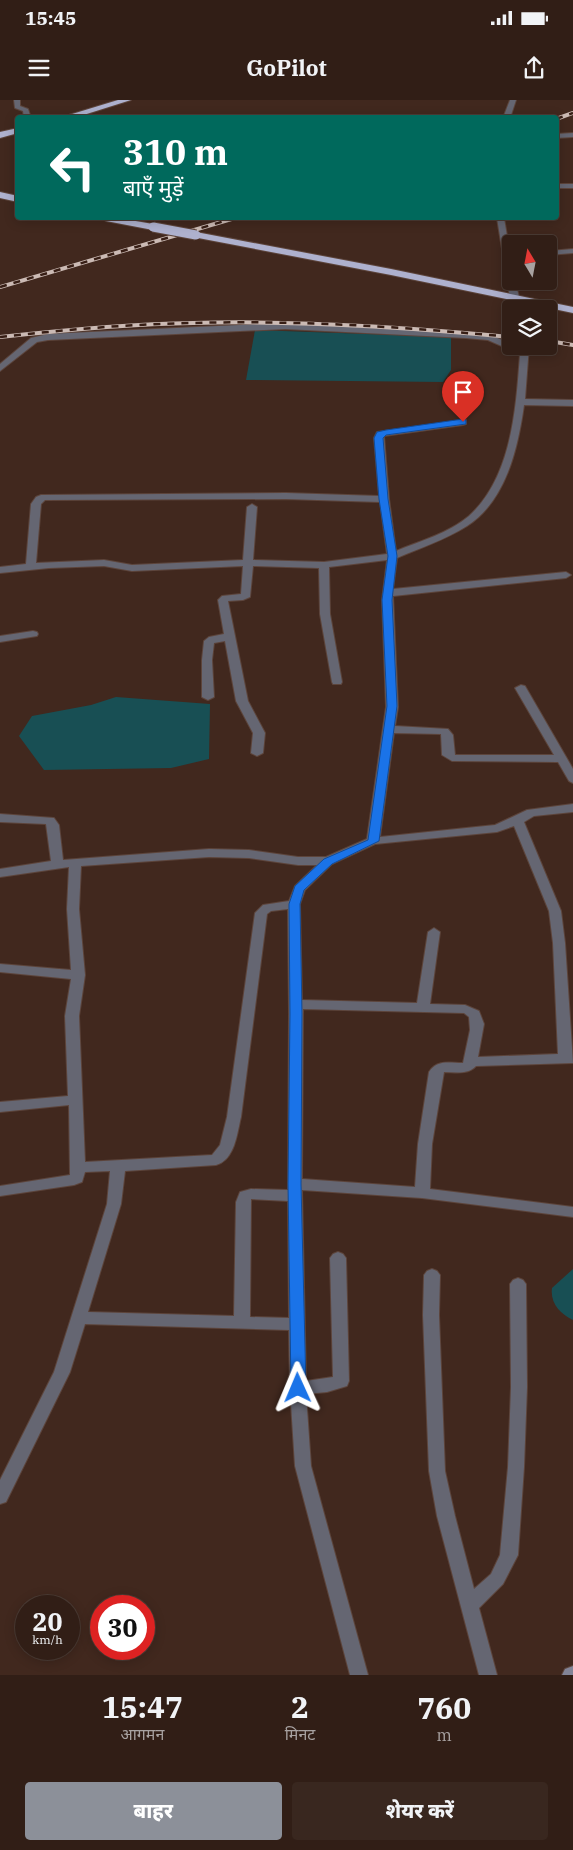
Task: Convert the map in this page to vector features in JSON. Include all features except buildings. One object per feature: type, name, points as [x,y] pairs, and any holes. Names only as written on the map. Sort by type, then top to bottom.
[{"type":"highway","points":[[74,115],[127,100]]},
{"type":"highway","points":[[0,135],[15,131]]},
{"type":"highway","points":[[0,196],[15,198]]},
{"type":"highway","points":[[116,220],[573,310]]},
{"type":"street","points":[[17,100],[17,107],[26,110],[27,115]]},
{"type":"street","points":[[507,115],[513,100]]},
{"type":"street","points":[[559,136],[573,135]]},
{"type":"street","points":[[559,186],[573,186]]},
{"type":"street","points":[[500,220],[504,235]]},
{"type":"street","points":[[558,252],[573,251]]},
{"type":"street","points":[[513,290],[514,298]]},
{"type":"street","points":[[0,368],[34,340],[48,337],[285,326],[466,335],[502,342]]},
{"type":"street","points":[[0,570],[104,563],[132,568],[269,562],[324,566],[392,556],[473,518],[491,496],[506,467],[520,402],[524,355]]},
{"type":"street","points":[[520,402],[573,403]]},
{"type":"street","points":[[373,841],[392,706],[387,600],[392,556],[378,438],[380,434],[463,422]]},
{"type":"street","points":[[31,568],[36,504],[39,499],[44,497],[286,496],[384,499]]},
{"type":"street","points":[[252,507],[245,596],[226,598],[224,600],[229,637],[242,702],[259,733],[257,753]]},
{"type":"street","points":[[324,566],[325,614],[337,682]]},
{"type":"street","points":[[388,593],[566,575]]},
{"type":"street","points":[[0,639],[33,634]]},
{"type":"street","points":[[208,697],[207,660],[209,641],[213,638],[229,637]]},
{"type":"street","points":[[521,688],[573,779]]},
{"type":"street","points":[[389,729],[444,731],[447,734],[448,755],[452,758],[562,759]]},
{"type":"street","points":[[359,1675],[310,1501],[303,1466],[298,1388],[294,1190],[296,1004],[294,904],[299,889],[328,861],[373,841],[497,828],[531,814],[573,808]]},
{"type":"street","points":[[0,818],[50,820],[54,825],[57,864]]},
{"type":"street","points":[[471,1062],[569,1057],[555,911],[517,820]]},
{"type":"street","points":[[0,873],[57,864],[209,853],[249,854],[298,860],[328,861]]},
{"type":"street","points":[[0,1191],[77,1178],[72,1016],[78,975],[73,909],[75,863]]},
{"type":"street","points":[[78,1167],[216,1160],[227,1147],[234,1116],[261,913],[267,908],[274,906],[294,904]]},
{"type":"street","points":[[423,1008],[434,932]]},
{"type":"street","points":[[0,968],[78,975]]},
{"type":"street","points":[[296,1004],[465,1009],[470,1010],[476,1015],[478,1024],[469,1066],[464,1068],[441,1067],[436,1072],[425,1144],[422,1193]]},
{"type":"street","points":[[0,1107],[75,1100]]},
{"type":"street","points":[[0,1497],[62,1372],[114,1204],[118,1166]]},
{"type":"street","points":[[242,1322],[243,1202],[245,1196],[251,1194],[294,1190],[422,1193],[573,1212]]},
{"type":"street","points":[[298,1388],[327,1386],[341,1381],[338,1258]]},
{"type":"street","points":[[432,1275],[431,1315],[437,1471],[446,1516],[488,1675]]},
{"type":"street","points":[[470,1605],[497,1579],[509,1555],[516,1467],[519,1387],[518,1284]]},
{"type":"street","points":[[79,1318],[298,1324]]},
{"type":"water","points":[[255,330],[451,337],[451,370],[443,382],[246,380]]},
{"type":"water","points":[[116,697],[210,704],[209,759],[171,768],[44,770],[19,736],[32,716],[91,705]]},
{"type":"water","points":[[573,1269],[573,1320],[564,1315],[554,1303],[552,1288]]},
{"type":"railway","points":[[559,118],[573,113]]},
{"type":"railway","points":[[0,287],[228,220]]},
{"type":"railway","points":[[0,337],[120,326],[233,322],[352,325],[502,336]]},
{"type":"railway","points":[[557,342],[573,345]]},
{"type":"route","points":[[298,1388],[294,1184],[296,1014],[294,904],[299,889],[328,861],[373,841],[392,706],[387,600],[392,556],[378,438],[380,434],[463,422]]}]
